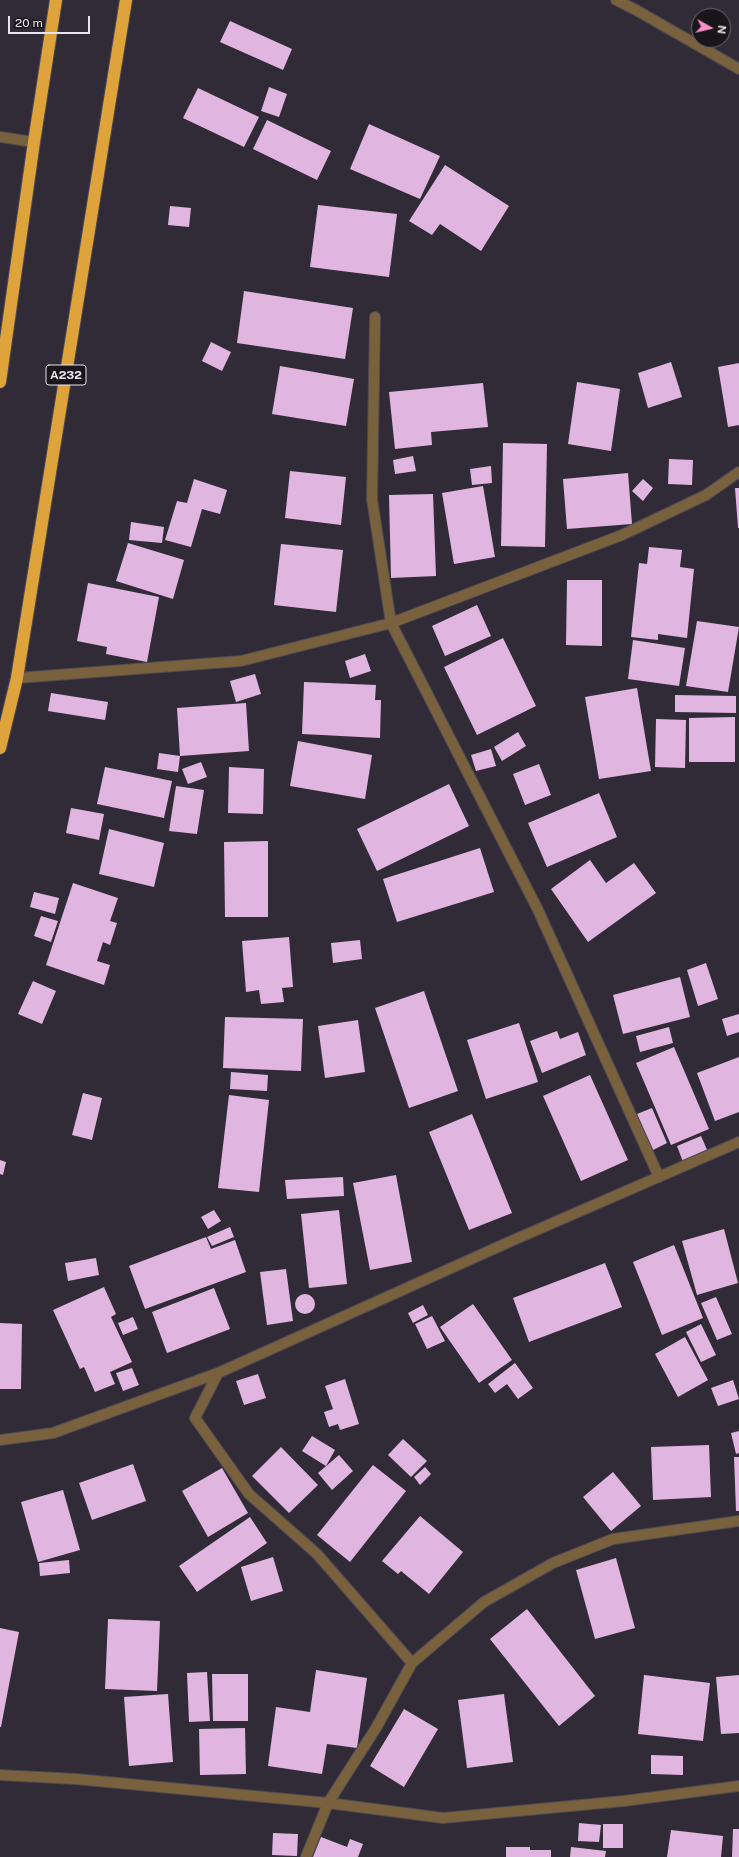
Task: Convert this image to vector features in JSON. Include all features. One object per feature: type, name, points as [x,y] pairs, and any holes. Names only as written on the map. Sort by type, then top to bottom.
[{"type":"highway","points":[[0,382],[56,0]]},
{"type":"highway","name":"A232","points":[[0,748],[17,678],[126,0]]},
{"type":"street","points":[[616,0],[739,69]]},
{"type":"street","points":[[0,137],[34,142]]},
{"type":"street","points":[[375,318],[372,499],[391,623],[538,910],[659,1177]]},
{"type":"street","points":[[17,678],[241,661],[391,623],[622,535],[706,495],[739,472]]},
{"type":"street","points":[[0,1440],[53,1433],[218,1373],[509,1242],[739,1142]]},
{"type":"street","points":[[218,1373],[195,1418],[249,1494],[317,1554],[412,1663]]},
{"type":"street","points":[[306,1857],[328,1803],[376,1728],[412,1663],[484,1602],[553,1563],[613,1539],[739,1521]]},
{"type":"street","points":[[0,1775],[76,1779],[328,1803],[443,1818],[624,1800],[739,1786]]},
{"type":"building","points":[[230,21],[292,49],[283,70],[220,42]]},
{"type":"building","points":[[269,87],[287,94],[279,117],[261,111]]},
{"type":"building","points":[[198,88],[259,117],[244,147],[183,118]]},
{"type":"building","points":[[267,120],[331,151],[317,180],[253,149]]},
{"type":"building","points":[[369,124],[440,156],[420,199],[350,169]]},
{"type":"building","points":[[445,165],[509,206],[481,251],[440,224],[432,235],[409,221]]},
{"type":"building","points":[[318,205],[397,214],[389,277],[310,267]]},
{"type":"building","points":[[170,206],[191,208],[189,227],[168,225]]},
{"type":"building","points":[[244,291],[353,308],[345,359],[237,343]]},
{"type":"building","points":[[211,342],[231,352],[222,371],[202,361]]},
{"type":"building","points":[[671,362],[682,397],[648,408],[638,373]]},
{"type":"building","points":[[739,363],[739,425],[728,427],[718,367]]},
{"type":"building","points":[[280,366],[354,379],[346,426],[272,414]]},
{"type":"building","points":[[577,382],[620,389],[611,451],[568,444]]},
{"type":"building","points":[[483,383],[488,427],[431,432],[432,445],[395,449],[389,392]]},
{"type":"building","points":[[503,443],[547,444],[545,547],[501,546]]},
{"type":"building","points":[[413,456],[416,471],[395,474],[393,460]]},
{"type":"building","points":[[669,459],[693,460],[692,485],[668,484]]},
{"type":"building","points":[[491,466],[492,483],[472,485],[470,469]]},
{"type":"building","points":[[290,471],[346,477],[341,525],[285,518]]},
{"type":"building","points":[[628,473],[632,524],[567,529],[563,479]]},
{"type":"building","points":[[194,479],[227,490],[220,514],[202,509],[191,547],[165,540],[177,501],[187,503]]},
{"type":"building","points":[[643,479],[653,488],[643,501],[632,491]]},
{"type":"building","points":[[483,486],[495,557],[454,564],[442,493]]},
{"type":"building","points":[[735,488],[739,488],[739,528],[738,528]]},
{"type":"building","points":[[433,494],[436,576],[391,578],[389,495]]},
{"type":"building","points":[[131,522],[164,527],[162,543],[129,540]]},
{"type":"building","points":[[128,543],[184,560],[173,599],[116,581]]},
{"type":"building","points":[[281,544],[343,550],[336,612],[274,605]]},
{"type":"building","points":[[649,547],[682,550],[680,567],[694,569],[687,638],[658,634],[658,640],[631,637],[639,563],[647,564]]},
{"type":"building","points":[[567,580],[602,580],[602,646],[566,645]]},
{"type":"building","points":[[88,583],[159,597],[147,662],[106,654],[107,647],[77,641]]},
{"type":"building","points":[[477,605],[491,636],[445,656],[432,626]]},
{"type":"building","points":[[697,621],[739,627],[728,692],[686,686]]},
{"type":"building","points":[[503,638],[536,706],[477,735],[444,667]]},
{"type":"building","points":[[633,640],[685,648],[679,686],[628,679]]},
{"type":"building","points":[[365,654],[371,671],[350,678],[345,661]]},
{"type":"building","points":[[255,674],[261,694],[236,702],[230,681]]},
{"type":"building","points":[[304,682],[376,685],[375,700],[381,700],[380,738],[302,734]]},
{"type":"building","points":[[637,688],[651,771],[599,779],[585,697]]},
{"type":"building","points":[[51,693],[108,702],[105,720],[48,711]]},
{"type":"building","points":[[675,695],[736,696],[736,713],[675,712]]},
{"type":"building","points":[[246,703],[249,751],[180,756],[177,708]]},
{"type":"building","points":[[735,717],[735,762],[689,762],[689,718]]},
{"type":"building","points":[[656,719],[686,720],[685,768],[655,767]]},
{"type":"building","points":[[518,732],[526,746],[502,761],[494,747]]},
{"type":"building","points":[[298,741],[372,755],[365,799],[290,786]]},
{"type":"building","points":[[491,749],[496,766],[476,771],[471,755]]},
{"type":"building","points":[[159,753],[180,756],[178,772],[157,769]]},
{"type":"building","points":[[201,762],[207,777],[188,784],[182,769]]},
{"type":"building","points":[[539,764],[551,795],[525,805],[513,774]]},
{"type":"building","points":[[105,767],[172,781],[164,818],[97,804]]},
{"type":"building","points":[[229,767],[264,769],[263,814],[228,813]]},
{"type":"building","points":[[449,784],[469,826],[377,871],[357,829]]},
{"type":"building","points":[[176,786],[204,790],[197,834],[169,831]]},
{"type":"building","points":[[599,793],[617,837],[547,867],[528,823]]},
{"type":"building","points":[[71,808],[104,814],[99,840],[66,833]]},
{"type":"building","points":[[109,829],[164,843],[154,887],[99,874]]},
{"type":"building","points":[[268,841],[268,917],[225,917],[224,842]]},
{"type":"building","points":[[480,848],[494,892],[397,922],[383,879]]},
{"type":"building","points":[[590,860],[606,883],[634,863],[656,893],[588,942],[551,889]]},
{"type":"building","points":[[73,883],[118,898],[110,921],[117,923],[110,945],[103,942],[97,961],[110,965],[104,985],[46,965]]},
{"type":"building","points":[[34,892],[59,898],[55,914],[30,907]]},
{"type":"building","points":[[41,916],[58,921],[51,942],[34,936]]},
{"type":"building","points":[[289,937],[293,987],[282,988],[284,1002],[261,1004],[259,990],[246,992],[242,941]]},
{"type":"building","points":[[360,940],[362,959],[333,963],[331,943]]},
{"type":"building","points":[[706,963],[718,999],[698,1006],[687,970]]},
{"type":"building","points":[[680,977],[690,1017],[623,1034],[613,995]]},
{"type":"building","points":[[33,981],[56,991],[42,1024],[18,1014]]},
{"type":"building","points":[[424,991],[458,1091],[409,1108],[375,1008]]},
{"type":"building","points":[[739,1014],[739,1032],[727,1036],[722,1019]]},
{"type":"building","points":[[225,1017],[303,1019],[301,1071],[223,1068]]},
{"type":"building","points":[[358,1020],[365,1072],[325,1078],[318,1026]]},
{"type":"building","points":[[519,1023],[538,1082],[486,1099],[467,1040]]},
{"type":"building","points":[[669,1027],[673,1043],[640,1052],[636,1036]]},
{"type":"building","points":[[557,1031],[560,1039],[578,1032],[586,1055],[542,1073],[530,1041]]},
{"type":"building","points":[[674,1047],[709,1129],[671,1145],[636,1063]]},
{"type":"building","points":[[739,1057],[739,1112],[715,1121],[697,1073]]},
{"type":"building","points":[[231,1072],[268,1075],[267,1091],[230,1089]]},
{"type":"building","points":[[590,1075],[628,1160],[581,1181],[543,1096]]},
{"type":"building","points":[[83,1093],[102,1098],[92,1140],[72,1135]]},
{"type":"building","points":[[229,1095],[269,1100],[259,1192],[218,1188]]},
{"type":"building","points":[[652,1108],[667,1143],[653,1150],[637,1114]]},
{"type":"building","points":[[472,1114],[512,1213],[469,1230],[429,1132]]},
{"type":"building","points":[[701,1136],[708,1152],[683,1162],[677,1146]]},
{"type":"building","points":[[0,1160],[6,1162],[3,1175],[0,1174]]},
{"type":"building","points":[[396,1175],[412,1262],[370,1270],[353,1183]]},
{"type":"building","points":[[343,1177],[344,1196],[287,1199],[285,1180]]},
{"type":"building","points":[[214,1210],[221,1221],[208,1229],[201,1217]]},
{"type":"building","points":[[339,1210],[347,1284],[309,1288],[301,1214]]},
{"type":"building","points":[[230,1227],[234,1237],[212,1246],[207,1237]]},
{"type":"building","points":[[724,1229],[738,1283],[697,1295],[682,1241]]},
{"type":"building","points":[[206,1237],[211,1249],[235,1240],[246,1272],[145,1309],[129,1266]]},
{"type":"building","points":[[674,1245],[703,1318],[662,1335],[633,1262]]},
{"type":"building","points":[[96,1258],[99,1275],[68,1281],[65,1263]]},
{"type":"building","points":[[605,1263],[622,1307],[529,1342],[513,1298]]},
{"type":"building","points":[[286,1269],[293,1321],[267,1325],[260,1272]]},
{"type":"building","points":[[104,1287],[116,1314],[111,1317],[132,1362],[110,1372],[115,1384],[95,1392],[84,1367],[80,1369],[53,1310]]},
{"type":"building","points":[[214,1288],[230,1329],[167,1353],[152,1312]]},
{"type":"building","points":[[305,1294],[312,1297],[315,1304],[312,1311],[305,1314],[298,1311],[295,1304],[298,1297]]},
{"type":"building","points":[[716,1297],[732,1334],[717,1340],[701,1303]]},
{"type":"building","points":[[473,1304],[512,1360],[479,1383],[440,1327]]},
{"type":"building","points":[[423,1305],[428,1315],[413,1323],[408,1313]]},
{"type":"building","points":[[432,1316],[445,1341],[427,1349],[415,1324]]},
{"type":"building","points":[[133,1317],[138,1329],[123,1335],[118,1323]]},
{"type":"building","points":[[0,1323],[22,1324],[21,1389],[0,1389]]},
{"type":"building","points":[[701,1324],[716,1355],[701,1362],[686,1332]]},
{"type":"building","points":[[685,1337],[708,1380],[678,1397],[655,1354]]},
{"type":"building","points":[[515,1363],[533,1388],[518,1399],[507,1384],[495,1393],[488,1384]]},
{"type":"building","points":[[132,1368],[139,1385],[123,1391],[116,1373]]},
{"type":"building","points":[[258,1374],[266,1398],[244,1405],[236,1381]]},
{"type":"building","points":[[345,1379],[359,1424],[340,1430],[338,1424],[329,1427],[324,1412],[333,1409],[325,1386]]},
{"type":"building","points":[[733,1380],[739,1399],[718,1406],[711,1388]]},
{"type":"building","points":[[739,1431],[739,1453],[736,1454],[731,1433]]},
{"type":"building","points":[[312,1436],[335,1450],[326,1466],[302,1451]]},
{"type":"building","points":[[403,1439],[427,1461],[411,1477],[388,1455]]},
{"type":"building","points":[[709,1445],[711,1497],[653,1500],[651,1447]]},
{"type":"building","points":[[281,1447],[318,1485],[289,1513],[252,1476]]},
{"type":"building","points":[[339,1455],[353,1471],[332,1490],[318,1473]]},
{"type":"building","points":[[734,1457],[739,1457],[739,1511],[736,1511]]},
{"type":"building","points":[[133,1464],[146,1501],[92,1520],[79,1483]]},
{"type":"building","points":[[373,1465],[406,1491],[350,1562],[317,1535]]},
{"type":"building","points":[[425,1467],[431,1474],[420,1485],[414,1477]]},
{"type":"building","points":[[222,1468],[248,1513],[208,1537],[182,1491]]},
{"type":"building","points":[[613,1472],[641,1506],[611,1531],[583,1497]]},
{"type":"building","points":[[63,1490],[80,1550],[38,1562],[21,1502]]},
{"type":"building","points":[[420,1516],[463,1552],[429,1594],[401,1571],[398,1574],[382,1561]]},
{"type":"building","points":[[250,1517],[267,1543],[197,1592],[179,1566]]},
{"type":"building","points":[[273,1557],[283,1591],[251,1601],[241,1567]]},
{"type":"building","points":[[616,1558],[635,1628],[595,1639],[576,1570]]},
{"type":"building","points":[[69,1560],[70,1573],[40,1576],[39,1563]]},
{"type":"building","points":[[527,1609],[595,1696],[559,1726],[490,1639]]},
{"type":"building","points":[[108,1619],[160,1621],[157,1691],[105,1689]]},
{"type":"building","points":[[0,1628],[19,1632],[1,1727],[0,1727]]},
{"type":"building","points":[[316,1670],[367,1678],[357,1748],[327,1744],[322,1774],[268,1766],[276,1707],[310,1712]]},
{"type":"building","points":[[207,1672],[210,1721],[189,1722],[187,1673]]},
{"type":"building","points":[[212,1674],[248,1674],[248,1721],[213,1721]]},
{"type":"building","points":[[644,1675],[710,1683],[703,1741],[638,1734]]},
{"type":"building","points":[[739,1675],[739,1733],[721,1734],[716,1677]]},
{"type":"building","points":[[168,1694],[173,1762],[129,1766],[124,1697]]},
{"type":"building","points":[[504,1694],[513,1762],[467,1768],[458,1700]]},
{"type":"building","points":[[404,1709],[438,1729],[404,1787],[370,1766]]},
{"type":"building","points":[[245,1728],[246,1774],[200,1775],[199,1729]]},
{"type":"building","points":[[651,1755],[683,1756],[683,1775],[651,1774]]},
{"type":"building","points":[[579,1823],[601,1825],[599,1842],[578,1841]]},
{"type":"building","points":[[603,1824],[623,1824],[623,1848],[603,1848]]},
{"type":"building","points":[[733,1829],[739,1829],[739,1857],[732,1857]]},
{"type":"building","points":[[671,1830],[723,1836],[721,1857],[667,1857]]},
{"type":"building","points":[[273,1833],[298,1834],[297,1856],[272,1855]]},
{"type":"building","points":[[321,1837],[347,1847],[350,1839],[363,1844],[358,1857],[313,1857]]},
{"type":"building","points":[[506,1847],[530,1847],[530,1850],[551,1850],[551,1857],[506,1857]]},
{"type":"building","points":[[571,1847],[606,1851],[605,1857],[570,1857]]}]
